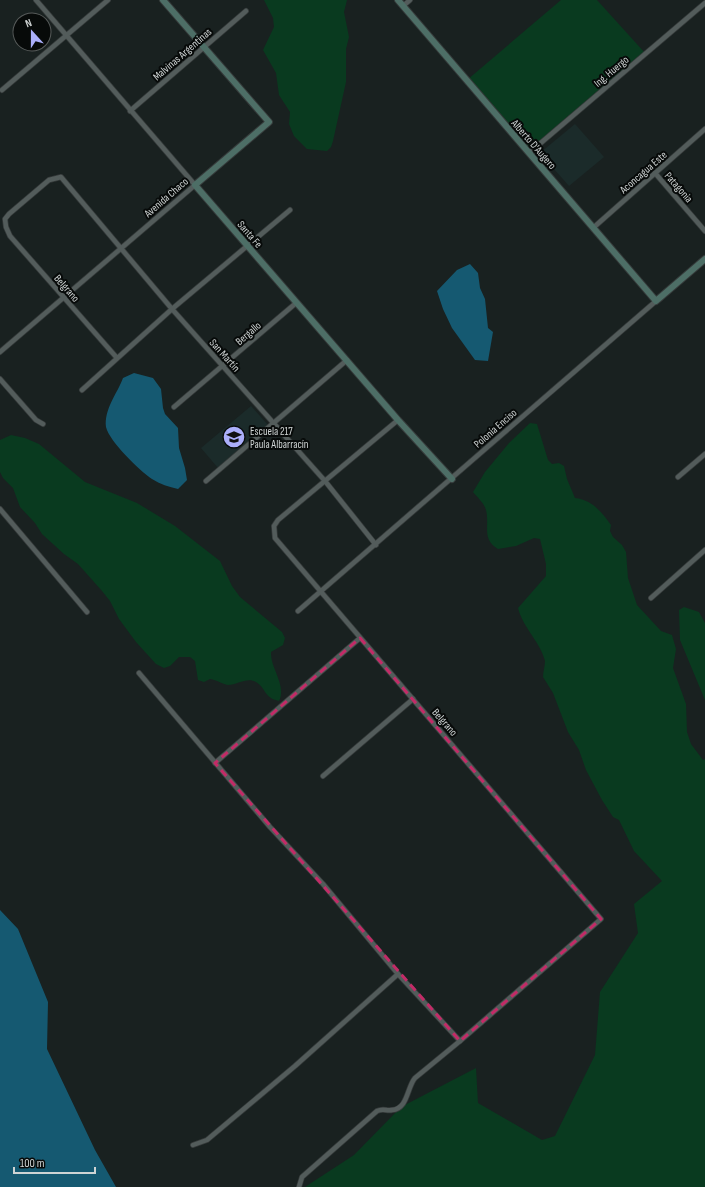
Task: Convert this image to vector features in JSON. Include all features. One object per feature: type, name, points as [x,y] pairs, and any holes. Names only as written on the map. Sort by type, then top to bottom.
[{"type":"main road","points":[[163,0],[204,47]]},
{"type":"main road","name":"Alberto D'Augero","points":[[398,0],[656,301]]},
{"type":"main road","name":"Avenida Chaco","points":[[195,185],[269,122],[204,47]]},
{"type":"main road","name":"Santa Fe","points":[[195,185],[398,420],[452,479]]},
{"type":"main road","name":"Polonia Enciso","points":[[656,301],[705,259]]},
{"type":"street","name":"Santa Fe","points":[[36,0],[66,37],[195,185]]},
{"type":"street","points":[[2,90],[108,0]]},
{"type":"street","points":[[403,6],[410,0]]},
{"type":"street","name":"Ing. Huergo","points":[[529,153],[705,3]]},
{"type":"street","name":"Malvinas Argentinas","points":[[130,111],[246,11]]},
{"type":"street","name":"Aconcagua Este","points":[[592,228],[705,129]]},
{"type":"street","name":"Patagonia","points":[[655,173],[705,232]]},
{"type":"street","name":"Belgrano","points":[[61,177],[49,180],[9,214],[5,219],[6,227],[10,236],[117,358]]},
{"type":"street","name":"San Martín","points":[[61,177],[172,309],[325,482],[376,545]]},
{"type":"street","name":"Avenida Chaco","points":[[0,352],[195,185]]},
{"type":"street","points":[[82,390],[172,309],[290,210]]},
{"type":"street","name":"Polonia Enciso","points":[[298,611],[322,592],[656,301]]},
{"type":"street","name":"Bergallo","points":[[174,406],[224,366],[296,303]]},
{"type":"street","points":[[206,481],[275,424],[347,360]]},
{"type":"street","points":[[0,379],[36,420],[43,424]]},
{"type":"street","points":[[325,482],[398,420]]},
{"type":"street","points":[[678,477],[705,454]]},
{"type":"street","name":"Belgrano","points":[[325,482],[278,520],[274,526],[275,538],[601,919],[460,1041]]},
{"type":"street","points":[[0,509],[87,612]]},
{"type":"street","points":[[651,598],[705,550]]},
{"type":"street","points":[[215,763],[360,638]]},
{"type":"street","points":[[139,673],[270,827],[323,884],[398,974],[460,1041],[414,1078],[409,1084],[405,1101],[401,1107],[392,1110],[383,1108],[377,1111],[302,1177],[299,1187]]},
{"type":"street","points":[[323,776],[413,699]]},
{"type":"street","points":[[193,1145],[207,1140],[295,1066],[398,974]]},
{"type":"highlighted area","points":[[360,638],[601,919],[460,1041],[215,763]]},
{"type":"shaded area","points":[[575,124],[604,157],[569,186],[540,153]]},
{"type":"shaded area","name":"Escuela 217 Paula Albarracín","points":[[251,406],[268,425],[218,468],[201,448]]},
{"type":"green space","points":[[264,0],[347,0],[344,12],[349,37],[346,49],[346,82],[333,141],[331,147],[327,151],[307,149],[294,136],[289,124],[290,112],[279,95],[276,73],[263,50],[274,27],[273,18]]},
{"type":"green space","points":[[561,0],[597,0],[645,53],[529,153],[467,80]]},
{"type":"green space","points":[[530,423],[537,424],[548,460],[552,464],[559,463],[564,466],[567,479],[575,498],[586,501],[596,507],[611,525],[610,531],[613,537],[622,545],[626,552],[628,578],[637,605],[661,631],[672,635],[676,649],[673,668],[686,704],[687,732],[691,744],[703,760],[705,759],[705,1187],[305,1187],[354,1155],[401,1107],[476,1068],[478,1103],[542,1140],[555,1136],[595,1055],[600,992],[638,933],[634,904],[662,881],[634,851],[619,820],[613,817],[602,800],[586,770],[579,750],[568,732],[553,693],[543,677],[545,661],[543,654],[520,615],[518,608],[546,576],[546,564],[540,539],[534,538],[516,546],[498,549],[493,545],[488,536],[485,507],[473,492],[485,472],[509,443]]},
{"type":"green space","points":[[11,435],[25,438],[39,444],[85,482],[137,503],[175,526],[220,561],[232,586],[240,597],[282,632],[285,638],[283,645],[271,652],[271,658],[281,689],[279,701],[270,698],[259,684],[253,681],[249,680],[228,685],[210,679],[204,682],[198,680],[195,661],[190,657],[179,657],[170,666],[164,668],[156,664],[136,642],[119,619],[110,601],[102,591],[78,564],[64,554],[42,534],[35,523],[20,507],[13,488],[3,478],[0,472],[0,440]]},
{"type":"green space","points":[[684,607],[699,612],[705,623],[705,700],[680,640],[679,610]]},
{"type":"water","points":[[470,264],[478,273],[480,288],[485,299],[488,328],[493,332],[488,361],[475,360],[452,328],[443,309],[437,291],[457,270]]},
{"type":"water","points":[[134,373],[153,378],[161,389],[165,414],[178,428],[179,448],[187,480],[178,489],[155,481],[147,475],[126,455],[108,433],[106,420],[109,408],[123,378]]},
{"type":"water","points":[[0,910],[18,929],[48,1002],[47,1049],[95,1150],[116,1187],[0,1187]]},
{"type":"place","name":"Escuela 217 Paula Albarracín","points":[[234,437]]}]
